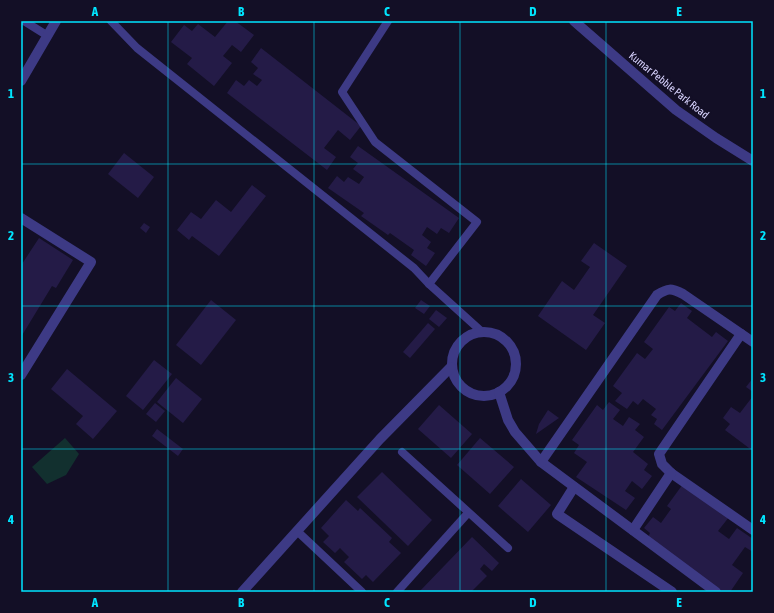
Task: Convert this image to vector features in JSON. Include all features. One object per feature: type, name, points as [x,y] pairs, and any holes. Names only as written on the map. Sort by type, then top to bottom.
[{"type":"street","points":[[21,81],[56,21]]},
{"type":"street","name":"Kumar Pebble Park Road","points":[[574,21],[676,110],[716,138],[753,161]]},
{"type":"street","points":[[21,218],[91,262],[21,376]]},
{"type":"street","points":[[541,462],[657,295],[666,289],[674,290],[682,294],[753,342]]},
{"type":"street","points":[[480,331],[494,332],[505,338],[513,348],[516,360],[515,373],[509,384],[499,392],[487,396],[474,395],[463,389],[455,379],[451,367],[453,354],[459,343],[468,335],[480,331]]},
{"type":"street","points":[[740,334],[658,454],[662,464],[671,473],[753,530]]},
{"type":"street","points":[[242,592],[380,438],[451,367]]},
{"type":"street","points":[[499,392],[508,420],[515,432],[541,462],[716,592]]},
{"type":"street","points":[[632,530],[671,473]]},
{"type":"street","points":[[574,487],[557,514],[672,592]]},
{"type":"lane","points":[[24,21],[48,36]]},
{"type":"lane","points":[[388,21],[342,92],[375,142],[477,222],[429,284]]},
{"type":"lane","points":[[115,23],[137,48],[414,268],[429,284],[480,331]]},
{"type":"lane","points":[[402,452],[508,548]]},
{"type":"lane","points":[[397,592],[468,513]]},
{"type":"lane","points":[[297,531],[362,592]]},
{"type":"green space","points":[[65,438],[79,454],[66,475],[47,484],[32,467]]},
{"type":"building","points":[[228,21],[235,21],[254,35],[241,52],[232,45],[223,56],[232,63],[214,86],[187,64],[192,58],[171,42],[184,25],[192,31],[198,24],[215,37]]},
{"type":"building","points":[[261,48],[361,126],[350,140],[338,130],[324,148],[336,157],[327,170],[227,93],[236,80],[244,86],[249,80],[257,86],[262,80],[253,74],[258,68],[251,62]]},
{"type":"building","points":[[358,146],[459,218],[449,233],[441,228],[437,234],[427,227],[422,235],[431,242],[427,248],[435,253],[426,266],[411,255],[414,250],[390,233],[388,235],[361,216],[364,213],[328,188],[337,176],[344,182],[348,177],[359,184],[364,177],[353,169],[358,163],[350,157]]},
{"type":"building","points":[[124,153],[154,177],[138,198],[108,174]]},
{"type":"building","points":[[252,185],[266,196],[219,256],[192,236],[189,240],[177,230],[191,212],[201,219],[216,200],[231,212]]},
{"type":"building","points":[[144,223],[150,227],[146,233],[140,228]]},
{"type":"building","points":[[39,238],[73,260],[56,288],[52,286],[21,337],[21,264]]},
{"type":"building","points":[[594,243],[627,266],[593,315],[605,323],[586,350],[538,316],[562,281],[574,290],[590,267],[581,261]]},
{"type":"building","points":[[211,300],[236,320],[201,365],[176,345]]},
{"type":"building","points":[[421,300],[430,306],[424,314],[415,308]]},
{"type":"building","points":[[681,303],[692,311],[687,318],[712,337],[716,332],[728,341],[662,430],[654,424],[657,419],[651,415],[656,409],[643,399],[638,405],[633,401],[627,409],[615,401],[622,393],[613,386],[637,353],[645,359],[653,349],[644,342],[669,307],[675,311]]},
{"type":"building","points":[[436,310],[447,318],[439,327],[429,319]]},
{"type":"building","points":[[428,323],[435,329],[410,358],[403,352]]},
{"type":"building","points":[[154,360],[172,374],[143,410],[126,396]]},
{"type":"building","points":[[67,369],[117,411],[93,439],[76,424],[83,416],[51,389]]},
{"type":"building","points":[[176,378],[202,399],[183,423],[157,402]]},
{"type":"building","points":[[753,378],[753,392],[746,387]]},
{"type":"building","points":[[753,396],[753,451],[725,430],[730,424],[723,418],[731,407],[740,413]]},
{"type":"building","points":[[609,402],[620,410],[613,419],[623,426],[629,417],[640,424],[635,430],[644,437],[633,452],[648,464],[644,470],[652,476],[642,489],[632,481],[625,491],[635,498],[626,510],[576,477],[587,462],[574,453],[579,445],[572,440],[597,405],[603,410]]},
{"type":"building","points":[[155,403],[165,411],[156,422],[146,414]]},
{"type":"building","points":[[439,405],[472,434],[451,458],[418,429]]},
{"type":"building","points":[[548,410],[559,418],[536,434],[539,424]]},
{"type":"building","points":[[157,429],[183,449],[178,456],[152,436]]},
{"type":"building","points":[[480,438],[514,467],[490,494],[457,465]]},
{"type":"building","points":[[382,472],[432,520],[408,546],[357,497]]},
{"type":"building","points":[[521,479],[551,505],[528,532],[498,506]]},
{"type":"building","points":[[683,484],[729,517],[718,531],[729,539],[737,528],[753,539],[753,552],[745,547],[732,565],[743,573],[730,592],[723,592],[648,537],[650,533],[644,528],[653,517],[661,523],[671,509],[667,506]]},
{"type":"building","points":[[346,500],[358,511],[360,508],[392,538],[389,542],[401,553],[373,582],[366,575],[362,579],[344,562],[349,557],[340,548],[335,553],[323,542],[329,536],[321,528]]},
{"type":"building","points":[[472,537],[499,563],[492,571],[484,564],[480,569],[487,576],[471,592],[419,592]]}]
